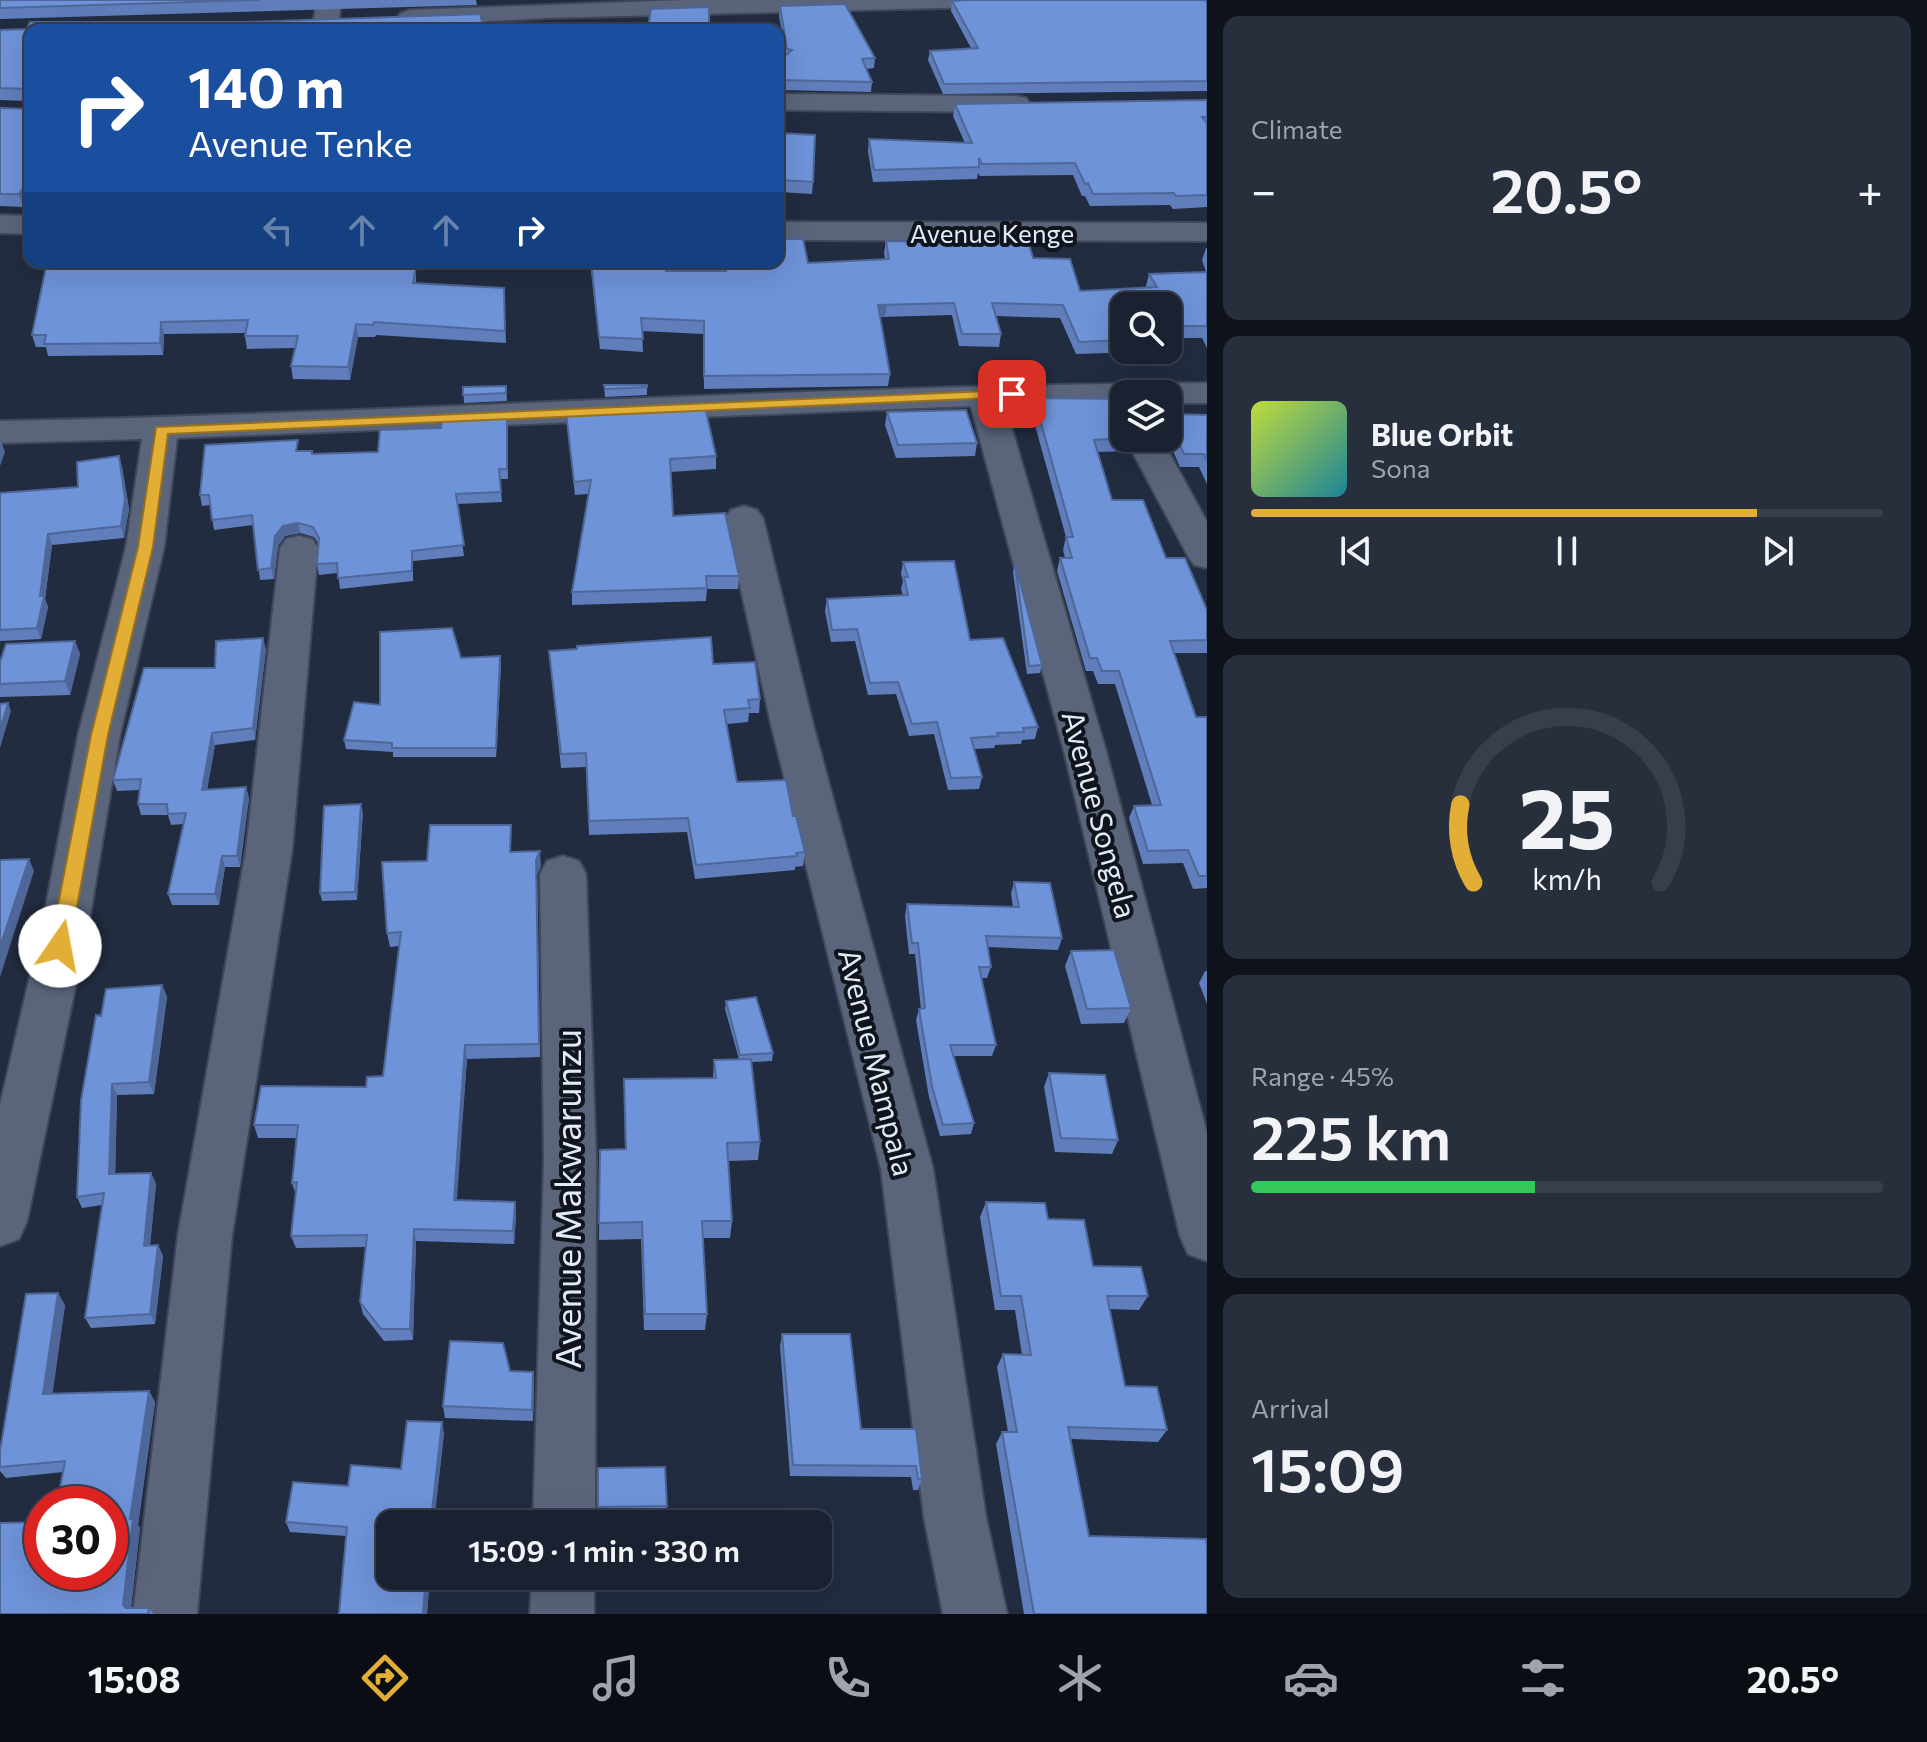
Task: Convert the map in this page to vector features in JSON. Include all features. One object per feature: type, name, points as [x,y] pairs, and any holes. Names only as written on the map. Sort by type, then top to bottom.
[{"type":"street","points":[[390,19],[545,6],[978,0]]},
{"type":"street","points":[[296,22],[331,18]]},
{"type":"street","points":[[784,102],[1038,104]]},
{"type":"street","points":[[0,224],[24,225]]},
{"type":"street","name":"Avenue Kenge","points":[[784,231],[1207,232]]},
{"type":"street","points":[[1182,394],[1207,393]]},
{"type":"street","points":[[0,432],[161,430],[985,394],[1110,398]]},
{"type":"street","name":"Avenue Songela","points":[[985,394],[1085,751],[1207,1236]]},
{"type":"street","points":[[0,1221],[67,916],[99,735],[145,547],[161,430]]},
{"type":"street","points":[[1151,452],[1207,556]]},
{"type":"street","name":"Avenue Mampala","points":[[744,518],[792,724],[907,1169],[955,1517],[975,1614]]},
{"type":"street","points":[[165,1614],[205,1235],[269,850],[299,548]]},
{"type":"street","name":"Avenue Makwarunzu","points":[[563,874],[570,1160],[564,1510]]},
{"type":"street","points":[[562,1614],[563,1590]]},
{"type":"building","points":[[0,0],[259,0],[0,8]]},
{"type":"building","points":[[1205,0],[1207,81],[944,84],[930,51],[978,48],[952,1]]},
{"type":"building","points":[[845,4],[875,58],[862,59],[872,82],[784,80],[784,57],[792,50],[787,49],[780,6]]},
{"type":"building","points":[[709,7],[709,24],[649,24],[651,9]]},
{"type":"building","points":[[480,14],[482,24],[29,24],[245,22]]},
{"type":"building","points":[[24,29],[24,89],[0,88],[0,30]]},
{"type":"building","points":[[1207,100],[1207,117],[1202,117],[1207,123],[1207,195],[1093,194],[1075,163],[982,164],[979,158],[979,167],[874,170],[869,139],[972,143],[955,104]]},
{"type":"building","points":[[0,108],[24,109],[24,187],[19,194],[0,194]]},
{"type":"building","points":[[784,133],[815,135],[813,182],[784,180]]},
{"type":"building","points":[[784,239],[803,239],[808,263],[889,259],[886,241],[1029,244],[1033,258],[1070,259],[1080,291],[1157,287],[1149,274],[1207,272],[1207,327],[1182,326],[1182,292],[1110,292],[1110,341],[1079,342],[1063,305],[992,303],[1001,334],[962,334],[954,303],[878,305],[890,374],[704,376],[704,321],[641,318],[643,339],[599,337],[592,268],[666,268],[666,271],[784,268]]},
{"type":"building","points":[[46,268],[416,268],[413,283],[504,288],[505,331],[374,322],[373,325],[356,324],[348,367],[291,366],[298,336],[245,336],[248,320],[161,322],[160,343],[44,344],[46,335],[32,335]]},
{"type":"building","points":[[604,385],[647,385],[647,387],[605,389]]},
{"type":"building","points":[[506,386],[506,393],[463,395],[463,387]]},
{"type":"building","points":[[1034,398],[1110,399],[1110,439],[1094,440],[1112,500],[1143,500],[1166,558],[1185,558],[1207,610],[1207,640],[1170,641],[1196,717],[1207,717],[1207,876],[1199,876],[1188,850],[1148,851],[1134,806],[1161,805],[1119,671],[1102,671],[1097,658],[1090,658],[1060,558],[1072,558],[1066,537],[1073,537]]},
{"type":"building","points":[[705,407],[716,456],[670,459],[673,516],[725,513],[739,576],[706,576],[707,588],[572,592],[591,480],[574,482],[566,412]]},
{"type":"building","points":[[966,410],[977,443],[898,445],[887,412]]},
{"type":"building","points":[[1182,414],[1207,415],[1207,461],[1204,454],[1184,454]]},
{"type":"building","points":[[507,417],[507,469],[499,469],[501,492],[456,494],[464,545],[412,551],[412,571],[338,578],[337,563],[317,564],[319,538],[313,527],[298,523],[283,526],[275,536],[271,568],[258,570],[252,515],[212,520],[209,495],[200,495],[205,445],[298,440],[296,451],[312,451],[312,454],[378,452],[380,430],[441,428],[442,420]]},
{"type":"building","points":[[119,456],[125,498],[121,526],[48,534],[40,596],[44,596],[37,628],[0,630],[0,493],[78,487],[77,462]]},
{"type":"building","points":[[954,561],[970,640],[1003,638],[1038,727],[1023,728],[1024,732],[971,738],[982,777],[951,778],[937,722],[912,724],[898,682],[870,683],[857,629],[832,630],[827,599],[908,595],[904,577],[908,577],[903,562]]},
{"type":"building","points":[[1015,564],[1042,665],[1029,666]]},
{"type":"building","points":[[452,628],[461,658],[500,656],[496,748],[392,748],[392,743],[344,740],[354,702],[380,705],[380,632]]},
{"type":"building","points":[[711,637],[713,664],[755,662],[760,699],[748,700],[750,708],[724,710],[737,782],[786,780],[793,816],[796,816],[805,852],[796,853],[797,856],[696,865],[688,818],[589,821],[586,753],[561,754],[549,651],[577,649],[577,646]]},
{"type":"building","points":[[263,638],[253,728],[212,733],[202,790],[246,787],[237,856],[222,856],[215,894],[168,894],[186,813],[168,814],[167,804],[138,804],[141,779],[113,780],[144,668],[215,668],[216,641]]},
{"type":"building","points":[[75,641],[65,681],[0,684],[0,662],[6,644]]},
{"type":"building","points":[[8,703],[0,730],[0,704]]},
{"type":"building","points":[[361,804],[355,892],[320,893],[324,806]]},
{"type":"building","points":[[430,825],[511,825],[510,852],[540,851],[536,860],[539,1044],[465,1045],[454,1200],[515,1202],[513,1231],[414,1229],[410,1329],[381,1329],[360,1302],[367,1235],[291,1236],[297,1182],[292,1183],[298,1125],[254,1125],[261,1086],[366,1087],[367,1077],[383,1076],[401,932],[387,933],[382,862],[427,861]]},
{"type":"building","points":[[29,859],[0,947],[0,860]]},
{"type":"building","points":[[1014,882],[1050,883],[1062,938],[986,936],[991,967],[979,967],[996,1045],[950,1045],[974,1123],[943,1125],[932,1086],[919,1009],[925,1008],[918,943],[912,943],[907,904],[1019,907]]},
{"type":"building","points":[[1114,950],[1131,1008],[1087,1009],[1071,951]]},
{"type":"building","points":[[162,985],[149,1082],[112,1084],[109,1174],[151,1173],[144,1246],[158,1245],[150,1314],[85,1318],[104,1193],[77,1197],[81,1100],[96,1015],[101,1016],[106,989]]},
{"type":"building","points":[[756,997],[773,1053],[740,1055],[726,1001]]},
{"type":"building","points":[[751,1059],[760,1142],[727,1143],[732,1221],[702,1221],[707,1314],[645,1314],[642,1222],[599,1223],[600,1150],[626,1149],[624,1079],[716,1078],[714,1060]]},
{"type":"building","points":[[1049,1073],[1105,1075],[1118,1140],[1061,1138]]},
{"type":"building","points":[[986,1202],[1045,1203],[1048,1219],[1084,1220],[1093,1266],[1141,1267],[1148,1296],[1107,1296],[1125,1386],[1157,1387],[1167,1430],[1068,1427],[1089,1536],[1206,1539],[1207,1614],[1034,1614],[1002,1432],[1017,1432],[1003,1354],[1031,1355],[1021,1296],[1001,1296]]},
{"type":"building","points":[[58,1293],[43,1394],[149,1391],[130,1519],[133,1519],[128,1562],[128,1486],[60,1486],[65,1461],[0,1467],[26,1294]]},
{"type":"building","points":[[782,1334],[850,1334],[861,1429],[916,1429],[922,1479],[918,1479],[916,1466],[793,1465]]},
{"type":"building","points":[[450,1341],[503,1343],[510,1371],[533,1372],[532,1410],[443,1406]]},
{"type":"building","points":[[407,1421],[442,1422],[432,1510],[376,1510],[376,1590],[425,1590],[423,1614],[339,1614],[347,1527],[286,1522],[293,1482],[348,1486],[351,1465],[401,1469]]},
{"type":"building","points":[[665,1467],[667,1506],[598,1507],[598,1468]]},
{"type":"building","points":[[24,1522],[24,1590],[125,1590],[123,1605],[126,1608],[149,1608],[148,1614],[0,1614],[0,1523]]},
{"type":"route","points":[[60,946],[99,735],[145,547],[161,430],[1012,394]]}]
